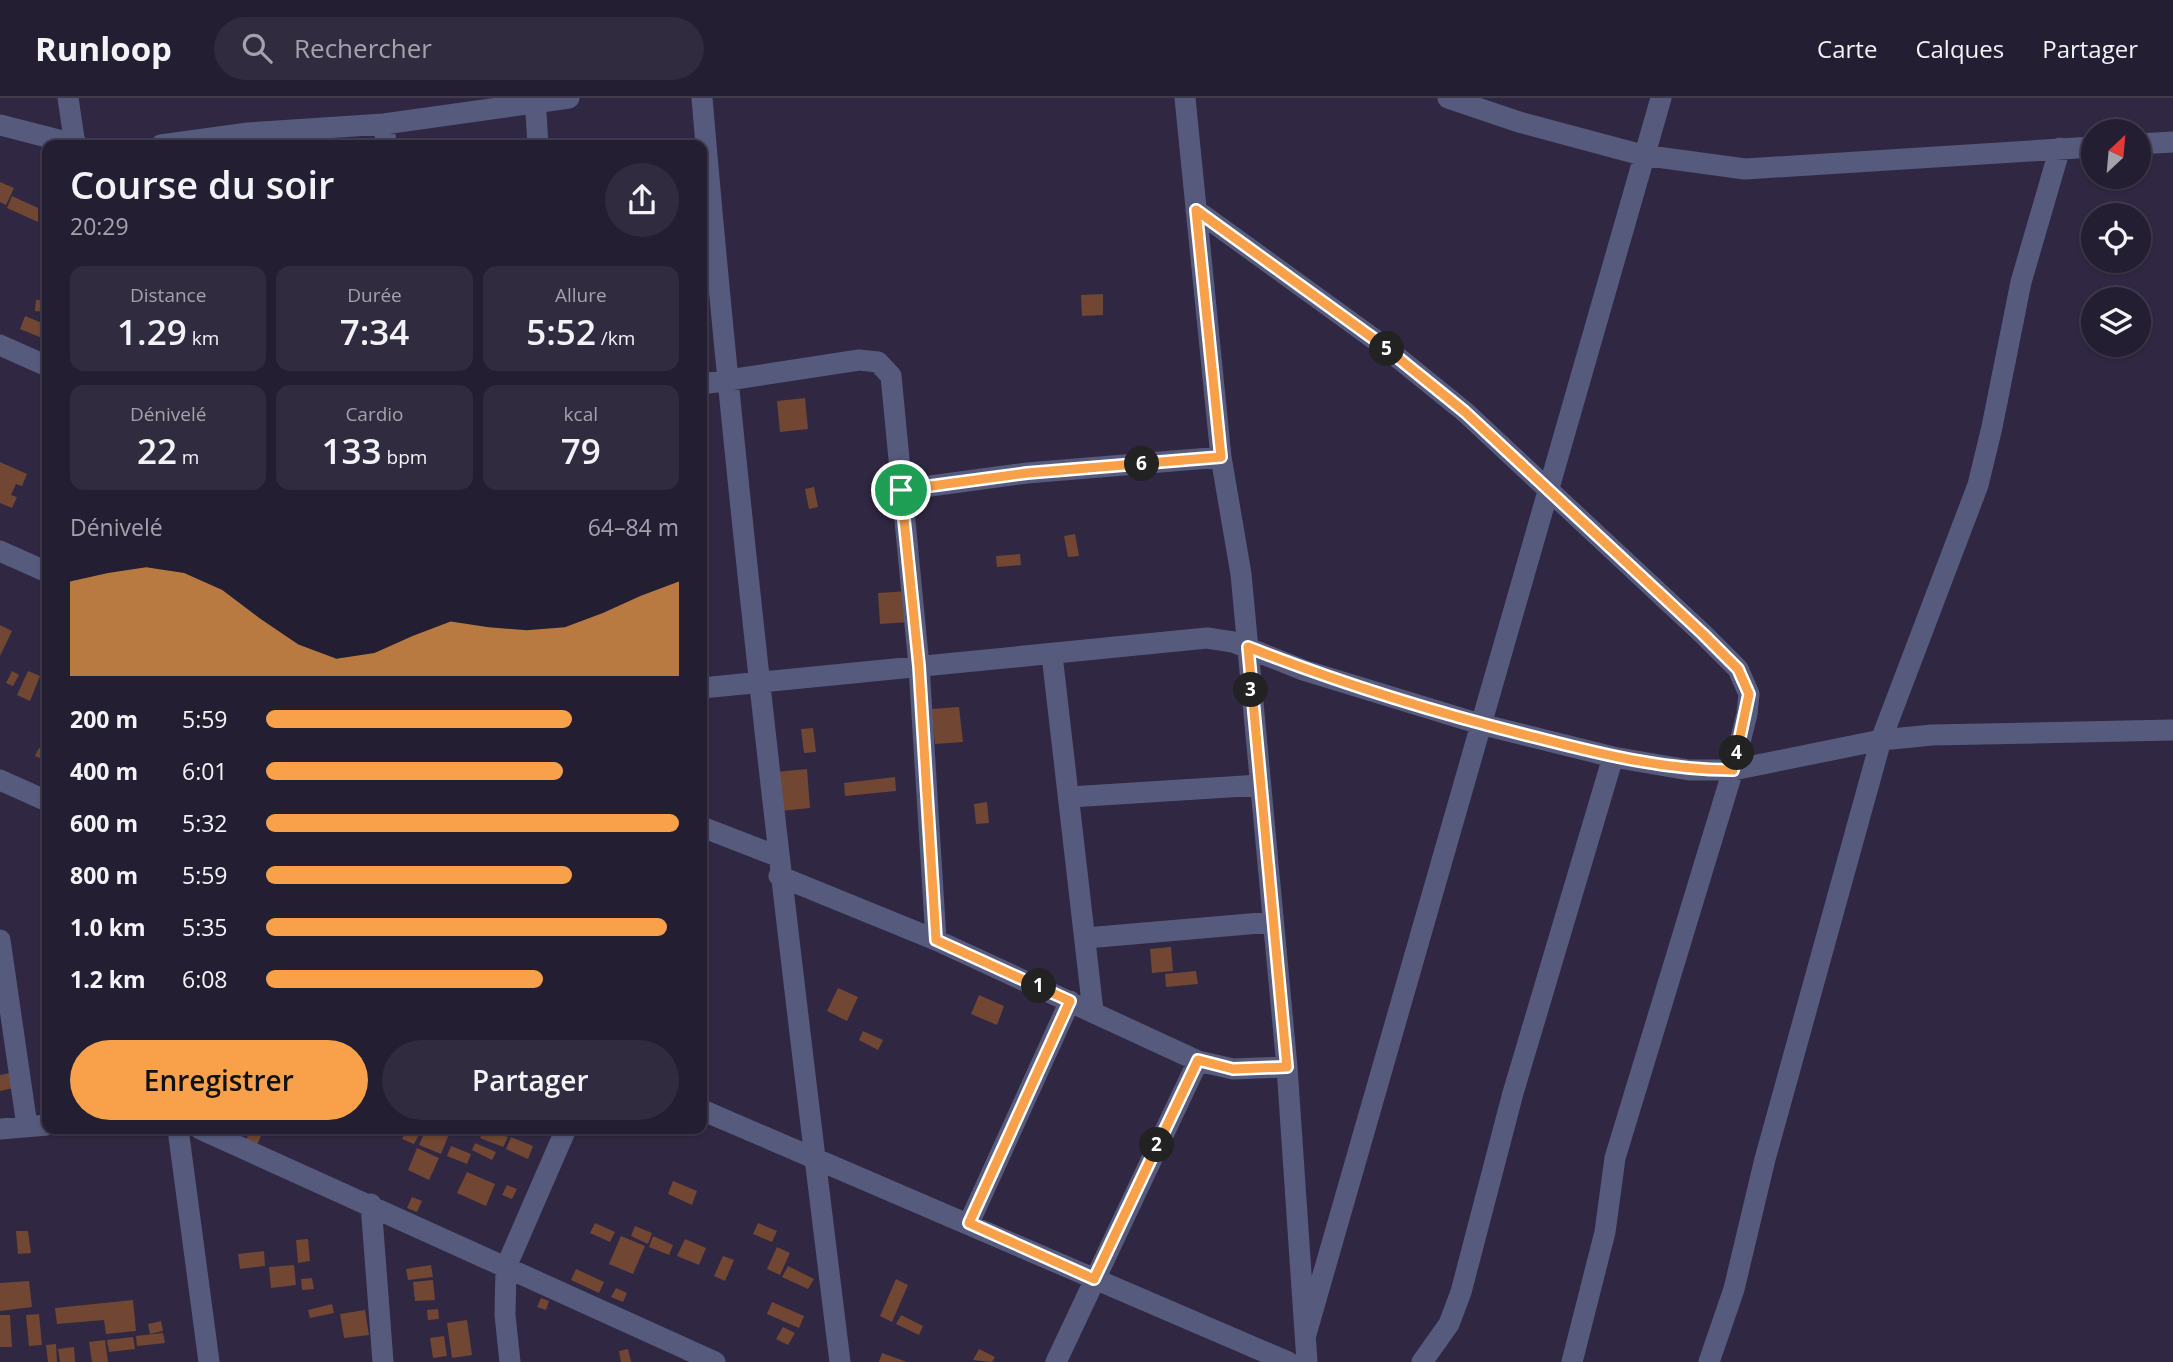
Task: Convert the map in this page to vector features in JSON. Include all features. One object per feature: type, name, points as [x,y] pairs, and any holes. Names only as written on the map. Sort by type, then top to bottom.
[{"type":"street","points":[[68,98],[75,140]]},
{"type":"street","points":[[249,139],[385,135],[535,100],[569,98]]},
{"type":"street","points":[[702,98],[706,140]]},
{"type":"street","points":[[1185,98],[1221,457],[1241,573],[1287,1067],[1307,1362]]},
{"type":"street","points":[[1448,98],[1519,122],[1642,155],[1745,169],[2081,147]]},
{"type":"street","points":[[1306,1334],[1642,155],[1661,98]]},
{"type":"street","points":[[535,100],[538,140]]},
{"type":"street","points":[[0,125],[57,140]]},
{"type":"street","points":[[2151,143],[2173,142]]},
{"type":"street","points":[[1709,1362],[1734,1289],[1765,1159],[1881,740],[1978,485],[2021,282],[2060,148]]},
{"type":"street","points":[[707,155],[727,381],[778,866],[840,1362]]},
{"type":"street","points":[[1196,210],[1381,344],[1465,412],[1548,486],[1738,669],[1749,694],[1733,770],[1618,1149],[1605,1232],[1572,1362]]},
{"type":"street","points":[[0,345],[42,364]]},
{"type":"street","points":[[707,383],[859,360],[878,362],[891,376],[919,666],[936,940]]},
{"type":"street","points":[[901,490],[1027,473],[1221,457]]},
{"type":"street","points":[[0,551],[42,570]]},
{"type":"street","points":[[707,687],[1207,638],[1248,647],[1303,670],[1480,724],[1613,757],[1689,770],[1733,770],[1881,740],[1954,734],[2173,730]]},
{"type":"street","points":[[1052,655],[1093,1011]]},
{"type":"street","points":[[1422,1362],[1449,1324],[1461,1292],[1513,1093],[1613,757]]},
{"type":"street","points":[[0,780],[42,799]]},
{"type":"street","points":[[1070,797],[1260,785]]},
{"type":"street","points":[[707,830],[778,866],[1198,1060],[1225,1068],[1287,1067]]},
{"type":"street","points":[[1086,938],[1273,922]]},
{"type":"street","points":[[0,940],[37,1126],[0,1129]]},
{"type":"street","points":[[969,1223],[1070,1001]]},
{"type":"street","points":[[1056,1362],[1198,1060]]},
{"type":"street","points":[[707,1112],[815,1161],[969,1223],[1288,1362]]},
{"type":"street","points":[[179,1134],[209,1362]]},
{"type":"street","points":[[212,1134],[506,1267],[677,1353],[715,1362]]},
{"type":"street","points":[[510,1362],[505,1315],[506,1267],[564,1134]]},
{"type":"street","points":[[371,1204],[383,1362]]},
{"type":"building","points":[[0,182],[14,188],[6,205],[0,202]]},
{"type":"building","points":[[12,196],[38,208],[38,222],[7,208]]},
{"type":"building","points":[[1103,294],[1103,315],[1082,316],[1081,295]]},
{"type":"building","points":[[36,300],[42,300],[42,312],[35,311]]},
{"type":"building","points":[[25,316],[42,323],[42,338],[20,329]]},
{"type":"building","points":[[805,398],[808,429],[780,432],[777,401]]},
{"type":"building","points":[[0,462],[27,474],[22,486],[16,484],[11,495],[17,497],[12,508],[0,503]]},
{"type":"building","points":[[814,487],[818,507],[809,509],[805,489]]},
{"type":"building","points":[[1075,534],[1079,556],[1068,557],[1064,536]]},
{"type":"building","points":[[1020,554],[1021,565],[997,567],[996,556]]},
{"type":"building","points":[[909,591],[911,622],[880,624],[878,593]]},
{"type":"building","points":[[0,625],[12,631],[0,656]]},
{"type":"building","points":[[12,671],[19,675],[13,686],[6,683]]},
{"type":"building","points":[[28,671],[40,676],[30,701],[17,695]]},
{"type":"building","points":[[959,707],[963,742],[935,744],[931,709]]},
{"type":"building","points":[[813,728],[816,752],[804,753],[801,729]]},
{"type":"building","points":[[39,748],[42,749],[42,759],[35,756]]},
{"type":"building","points":[[807,769],[810,808],[780,811],[776,772]]},
{"type":"building","points":[[895,777],[896,791],[845,796],[844,783]]},
{"type":"building","points":[[987,802],[989,823],[976,824],[974,804]]},
{"type":"building","points":[[1171,947],[1173,971],[1152,973],[1150,949]]},
{"type":"building","points":[[1196,971],[1198,984],[1166,987],[1165,974]]},
{"type":"building","points":[[838,988],[858,997],[847,1021],[827,1011]]},
{"type":"building","points":[[979,995],[1004,1006],[997,1025],[971,1014]]},
{"type":"building","points":[[863,1031],[883,1040],[878,1050],[859,1040]]},
{"type":"building","points":[[10,1073],[13,1088],[0,1091],[0,1075]]},
{"type":"building","points":[[249,1134],[262,1134],[257,1145],[246,1140]]},
{"type":"building","points":[[404,1134],[419,1134],[414,1144],[402,1139]]},
{"type":"building","points":[[424,1134],[449,1134],[441,1154],[419,1145]]},
{"type":"building","points":[[482,1134],[508,1137],[503,1147],[480,1138]]},
{"type":"building","points":[[511,1137],[533,1146],[528,1159],[506,1149]]},
{"type":"building","points":[[475,1143],[496,1152],[492,1160],[472,1150]]},
{"type":"building","points":[[451,1146],[471,1154],[467,1164],[447,1156]]},
{"type":"building","points":[[417,1148],[439,1158],[429,1180],[408,1170]]},
{"type":"building","points":[[467,1172],[495,1184],[486,1206],[457,1193]]},
{"type":"building","points":[[673,1181],[697,1191],[692,1205],[668,1194]]},
{"type":"building","points":[[507,1185],[517,1189],[512,1199],[502,1195]]},
{"type":"building","points":[[412,1197],[422,1201],[417,1212],[407,1208]]},
{"type":"building","points":[[595,1223],[615,1232],[610,1242],[590,1233]]},
{"type":"building","points":[[758,1223],[777,1231],[772,1242],[753,1234]]},
{"type":"building","points":[[635,1226],[652,1233],[648,1244],[631,1236]]},
{"type":"building","points":[[16,1231],[28,1231],[31,1253],[18,1254]]},
{"type":"building","points":[[621,1236],[645,1246],[633,1274],[609,1264]]},
{"type":"building","points":[[653,1236],[673,1245],[669,1255],[649,1247]]},
{"type":"building","points":[[308,1239],[310,1261],[298,1263],[296,1240]]},
{"type":"building","points":[[685,1239],[706,1248],[699,1265],[677,1256]]},
{"type":"building","points":[[777,1247],[790,1253],[780,1275],[767,1269]]},
{"type":"building","points":[[264,1251],[265,1266],[240,1269],[238,1254]]},
{"type":"building","points":[[723,1256],[734,1260],[725,1281],[714,1276]]},
{"type":"building","points":[[294,1265],[296,1285],[271,1288],[269,1267]]},
{"type":"building","points":[[431,1265],[433,1277],[408,1280],[406,1269]]},
{"type":"building","points":[[788,1266],[814,1279],[808,1289],[782,1277]]},
{"type":"building","points":[[576,1269],[604,1282],[599,1293],[571,1280]]},
{"type":"building","points":[[312,1278],[314,1289],[302,1290],[301,1279]]},
{"type":"building","points":[[896,1279],[908,1285],[892,1322],[880,1316]]},
{"type":"building","points":[[433,1280],[435,1300],[415,1301],[413,1282]]},
{"type":"building","points":[[29,1281],[32,1307],[0,1311],[0,1283]]},
{"type":"building","points":[[616,1288],[627,1293],[623,1302],[611,1297]]},
{"type":"building","points":[[541,1298],[549,1301],[546,1310],[537,1307]]},
{"type":"building","points":[[133,1300],[136,1331],[106,1334],[104,1320],[57,1324],[55,1308]]},
{"type":"building","points":[[772,1302],[804,1316],[799,1328],[767,1314]]},
{"type":"building","points":[[332,1304],[334,1313],[310,1318],[308,1310]]},
{"type":"building","points":[[438,1309],[439,1319],[428,1320],[427,1310]]},
{"type":"building","points":[[365,1310],[369,1335],[344,1338],[340,1314]]},
{"type":"building","points":[[39,1314],[42,1345],[29,1346],[26,1315]]},
{"type":"building","points":[[0,1315],[10,1315],[12,1347],[0,1347]]},
{"type":"building","points":[[901,1315],[923,1326],[919,1335],[896,1324]]},
{"type":"building","points":[[467,1320],[472,1355],[452,1358],[447,1323]]},
{"type":"building","points":[[161,1321],[163,1331],[150,1334],[148,1324]]},
{"type":"building","points":[[783,1327],[795,1333],[788,1345],[776,1339]]},
{"type":"building","points":[[163,1333],[165,1343],[137,1346],[136,1336]]},
{"type":"building","points":[[444,1336],[447,1356],[433,1358],[430,1338]]},
{"type":"building","points":[[133,1337],[135,1349],[109,1352],[107,1340]]},
{"type":"building","points":[[105,1340],[108,1362],[92,1362],[89,1342]]},
{"type":"building","points":[[56,1344],[57,1362],[48,1362],[46,1345]]},
{"type":"building","points":[[74,1347],[75,1362],[60,1362],[58,1349]]},
{"type":"building","points":[[628,1349],[631,1362],[621,1362],[619,1351]]},
{"type":"building","points":[[979,1349],[995,1357],[992,1362],[973,1360]]},
{"type":"building","points":[[882,1353],[907,1362],[879,1362]]},
{"type":"route","points":[[1196,210],[1381,344],[1465,412],[1638,570],[1738,669],[1749,694],[1733,770],[1689,770],[1652,765],[1480,724],[1303,670],[1248,647],[1264,845],[1287,1067],[1218,1068],[1198,1060],[1094,1279],[969,1223],[1070,1001],[936,940],[919,666],[901,490],[1027,473],[1221,457],[1196,210]]}]
